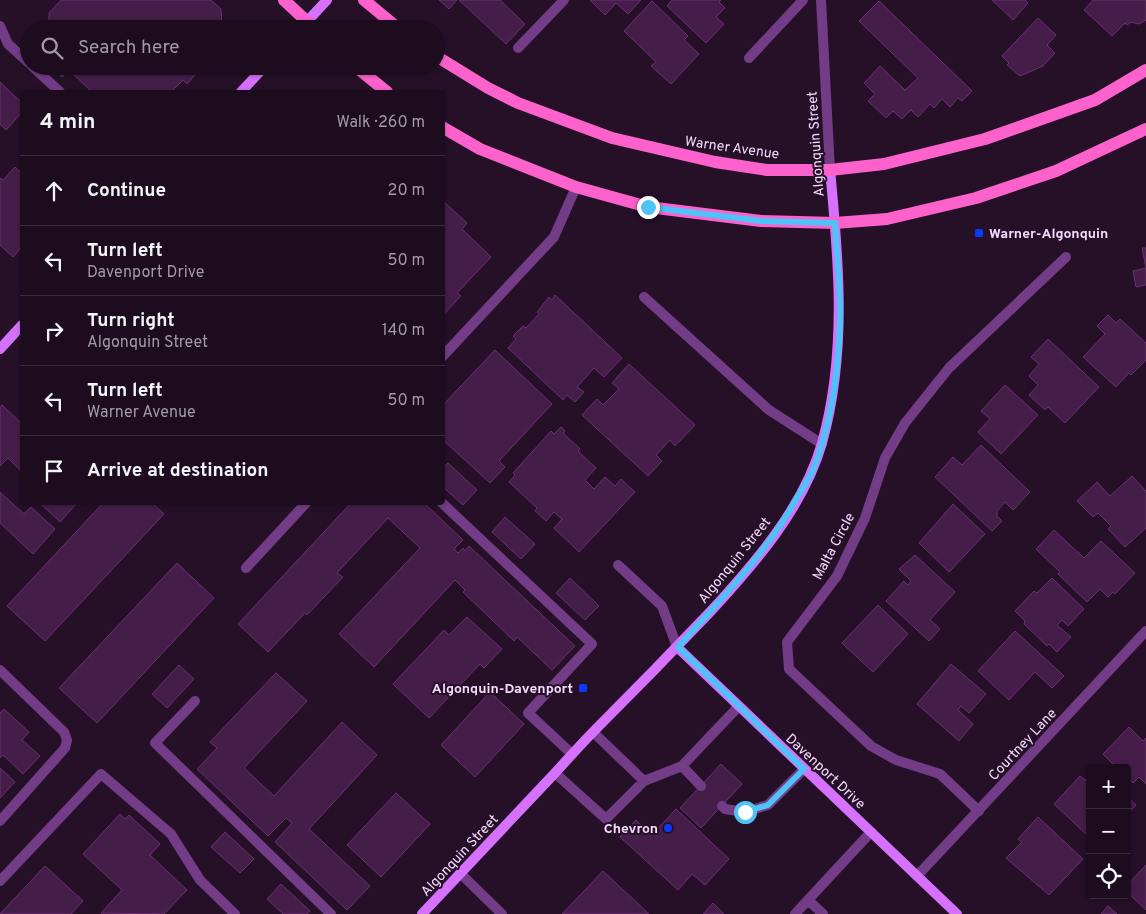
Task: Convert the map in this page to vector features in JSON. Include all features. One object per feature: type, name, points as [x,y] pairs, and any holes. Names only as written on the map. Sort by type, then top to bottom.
[{"type":"main road","points":[[284,0],[302,20]]},
{"type":"main road","points":[[312,20],[327,0]]},
{"type":"main road","points":[[364,0],[388,20]]},
{"type":"main road","name":"Warner Avenue","points":[[445,62],[488,88],[518,103],[612,138],[715,162],[767,170],[830,170],[884,164],[985,138],[1095,100],[1146,70]]},
{"type":"main road","points":[[243,90],[257,75]]},
{"type":"main road","points":[[366,75],[385,90]]},
{"type":"main road","points":[[445,129],[480,149],[576,187],[648,207],[761,221],[835,223],[887,219],[976,198],[1056,170],[1146,129]]},
{"type":"main road","name":"Algonquin Street","points":[[422,914],[572,754],[678,647],[736,584],[772,538],[792,508],[812,471],[822,444],[833,397],[840,324],[835,223],[830,170]]},
{"type":"main road","points":[[0,349],[20,327]]},
{"type":"main road","name":"Davenport Drive","points":[[678,647],[957,914]]},
{"type":"street","points":[[518,48],[564,0]]},
{"type":"street","points":[[749,58],[803,0]]},
{"type":"street","name":"Algonquin Street","points":[[821,0],[830,170]]},
{"type":"street","points":[[0,26],[8,44],[20,55]]},
{"type":"street","points":[[42,75],[58,90]]},
{"type":"street","points":[[445,353],[554,237],[576,187]]},
{"type":"street","name":"Malta Circle","points":[[979,810],[940,774],[896,760],[871,746],[789,669],[787,642],[836,576],[865,518],[885,458],[905,423],[949,368],[1066,257]]},
{"type":"street","points":[[644,297],[769,410],[822,444]]},
{"type":"street","points":[[246,568],[304,505]]},
{"type":"street","points":[[444,505],[592,644],[528,713],[572,754]]},
{"type":"street","points":[[618,565],[662,606],[678,647]]},
{"type":"street","name":"Courtney Lane","points":[[917,876],[1146,631]]},
{"type":"street","points":[[0,670],[64,732],[67,740],[65,748],[0,821]]},
{"type":"street","points":[[195,701],[155,743],[331,914]]},
{"type":"street","points":[[555,773],[606,819],[644,781],[682,766],[739,706]]},
{"type":"street","points":[[593,732],[644,781]]},
{"type":"street","points":[[682,766],[701,786]]},
{"type":"street","points":[[722,806],[725,809],[745,812],[768,805],[804,769]]},
{"type":"street","points":[[0,881],[101,774],[171,834],[200,880],[235,914]]},
{"type":"street","points":[[795,914],[871,832]]},
{"type":"street","points":[[460,873],[502,914]]},
{"type":"street","points":[[808,900],[823,914]]},
{"type":"building","points":[[61,0],[211,0],[221,9],[222,20],[49,20],[49,13]]},
{"type":"building","points":[[439,0],[457,0],[449,9]]},
{"type":"building","points":[[459,0],[500,0],[525,24],[506,44]]},
{"type":"building","points":[[590,0],[641,0],[628,14],[616,3],[605,15]]},
{"type":"building","points":[[672,0],[721,0],[719,2],[725,8],[716,17],[724,24],[706,43],[667,6]]},
{"type":"building","points":[[992,0],[1025,0],[1028,3],[1013,20]]},
{"type":"building","points":[[1093,0],[1146,0],[1146,20],[1139,24],[1131,22],[1127,25],[1125,23],[1112,36],[1084,10]]},
{"type":"building","points":[[652,1],[688,36],[684,40],[699,54],[671,84],[651,66],[656,62],[624,31]]},
{"type":"building","points":[[879,1],[972,91],[962,101],[958,98],[950,107],[942,99],[934,108],[930,104],[918,117],[911,110],[902,119],[893,111],[886,118],[868,101],[875,94],[864,83],[880,66],[905,90],[918,78],[859,21]]},
{"type":"building","points":[[1038,18],[1056,35],[1047,45],[1055,53],[1043,66],[1020,76],[1007,65],[1009,63],[1002,56]]},
{"type":"building","points":[[74,75],[195,75],[187,84],[183,80],[173,90],[90,90]]},
{"type":"building","points":[[0,82],[20,101],[20,114],[6,130],[0,124]]},
{"type":"building","points":[[15,167],[20,172],[20,248],[13,257],[0,245],[0,178],[3,180]]},
{"type":"building","points":[[445,203],[467,223],[462,229],[491,257],[457,293],[461,296],[445,313]]},
{"type":"building","points":[[1142,248],[1146,248],[1146,268]]},
{"type":"building","points":[[1146,268],[1146,285],[1136,287],[1133,271]]},
{"type":"building","points":[[555,295],[622,358],[604,377],[594,368],[577,387],[584,392],[575,402],[567,395],[563,400],[508,348],[516,339],[513,336],[523,326],[526,328],[539,314],[537,312],[549,297],[552,300]]},
{"type":"building","points":[[1108,315],[1116,323],[1120,319],[1146,343],[1146,360],[1131,375],[1129,373],[1116,387],[1083,357],[1105,334],[1097,326]]},
{"type":"building","points":[[1048,339],[1099,387],[1065,423],[1048,407],[1045,410],[1029,395],[1038,385],[1029,376],[1039,364],[1031,357]]},
{"type":"building","points":[[495,350],[552,404],[499,461],[505,467],[490,483],[445,442],[445,403]]},
{"type":"building","points":[[629,364],[695,425],[675,446],[670,440],[656,455],[662,461],[648,476],[582,415],[597,399],[603,405],[619,389],[612,383]]},
{"type":"building","points":[[1005,385],[1038,415],[1001,454],[978,432],[990,419],[981,411]]},
{"type":"building","points":[[2,405],[20,422],[20,470],[8,458],[0,466],[0,408]]},
{"type":"building","points":[[561,427],[565,431],[563,433],[580,449],[578,451],[596,468],[585,480],[594,489],[605,477],[615,486],[621,479],[635,492],[579,552],[554,528],[562,519],[554,512],[546,521],[535,511],[537,508],[509,482],[515,475],[513,473],[551,431],[554,434]]},
{"type":"building","points":[[981,445],[1030,492],[1013,510],[1005,502],[997,511],[997,516],[1002,521],[992,531],[935,477],[953,457],[962,465]]},
{"type":"building","points":[[448,463],[477,490],[463,505],[445,489],[445,466]]},
{"type":"building","points":[[1132,476],[1146,491],[1146,528],[1125,547],[1108,529],[1111,526],[1098,513],[1093,517],[1077,501],[1097,482],[1110,496]]},
{"type":"building","points":[[0,492],[24,514],[31,507],[55,529],[33,554],[0,523]]},
{"type":"building","points":[[953,504],[985,534],[949,572],[919,543]]},
{"type":"building","points":[[42,505],[75,505],[60,522]]},
{"type":"building","points":[[101,505],[154,505],[164,514],[45,641],[7,606]]},
{"type":"building","points":[[349,505],[426,505],[463,540],[454,549],[458,553],[463,548],[465,551],[469,546],[575,646],[552,670],[517,637],[514,641],[463,592],[465,590],[455,580],[374,667],[339,634],[420,548],[388,518],[337,573],[343,577],[268,652],[238,624]]},
{"type":"building","points":[[505,517],[535,544],[521,559],[492,532]]},
{"type":"building","points":[[1054,530],[1084,558],[1101,541],[1135,573],[1115,594],[1113,592],[1108,597],[1100,589],[1087,602],[1036,549]]},
{"type":"building","points":[[915,555],[955,592],[930,620],[940,629],[929,641],[886,601],[904,581],[908,585],[911,581],[899,569]]},
{"type":"building","points":[[177,563],[214,598],[97,723],[59,688]]},
{"type":"building","points":[[570,578],[599,606],[585,620],[556,593]]},
{"type":"building","points":[[1052,578],[1084,609],[1068,626],[1062,620],[1057,625],[1071,637],[1057,652],[1049,644],[1047,646],[1024,624],[1025,621],[1015,611],[1034,591],[1037,593]]},
{"type":"building","points":[[878,605],[908,634],[873,672],[842,643]]},
{"type":"building","points":[[467,617],[502,649],[484,668],[480,664],[429,718],[393,684],[444,630],[449,635]]},
{"type":"building","points":[[1015,631],[1064,676],[1052,688],[1035,672],[1009,700],[978,671]]},
{"type":"building","points":[[951,664],[986,694],[969,713],[961,706],[958,710],[973,724],[959,741],[917,704]]},
{"type":"building","points":[[179,665],[194,679],[167,708],[152,694]]},
{"type":"building","points":[[276,673],[307,701],[244,768],[274,796],[342,722],[377,755],[309,829],[370,886],[347,910],[275,842],[292,823],[286,818],[268,836],[197,769],[217,748],[210,742]]},
{"type":"building","points":[[490,692],[524,724],[475,777],[441,745]]},
{"type":"building","points":[[4,709],[29,732],[22,740],[40,756],[23,774],[3,755],[0,758],[0,713]]},
{"type":"building","points":[[1129,727],[1143,741],[1146,738],[1146,784],[1139,777],[1133,783],[1131,781],[1131,764],[1113,764],[1103,754]]},
{"type":"building","points":[[721,764],[742,784],[701,828],[680,808]]},
{"type":"building","points":[[0,768],[15,782],[0,798]]},
{"type":"building","points":[[1080,776],[1086,779],[1086,834],[1054,804]]},
{"type":"building","points":[[396,793],[430,824],[381,877],[347,845]]},
{"type":"building","points":[[1131,801],[1136,805],[1131,811]]},
{"type":"building","points":[[676,809],[729,859],[705,885],[692,874],[678,890],[620,837],[636,820],[652,835]]},
{"type":"building","points":[[120,814],[125,819],[129,815],[160,844],[150,855],[187,890],[164,914],[101,913],[122,890],[83,854]]},
{"type":"building","points":[[1038,817],[1083,859],[1049,895],[1006,858],[1022,842],[1018,839]]},
{"type":"building","points":[[225,832],[254,859],[240,873],[211,847]]},
{"type":"building","points":[[1146,865],[1146,910],[1131,896],[1131,881]]},
{"type":"building","points":[[45,866],[83,901],[71,914],[0,914]]},
{"type":"building","points":[[603,871],[649,914],[562,914]]},
{"type":"building","points":[[281,884],[310,911],[307,914],[283,914],[267,899]]},
{"type":"building","points":[[713,903],[724,914],[703,914]]},
{"type":"building","points":[[1108,906],[1117,914],[1101,914]]},
{"type":"place","name":"Warner-Algonquin","points":[[979,233]]},
{"type":"place","name":"Algonquin-Davenport","points":[[583,688]]},
{"type":"place","name":"Chevron","points":[[668,828]]},
{"type":"route","points":[[648,207],[761,221],[835,223],[840,324],[833,397],[822,444],[812,471],[792,508],[772,538],[736,584],[678,647],[804,769],[768,805],[745,812]]}]
